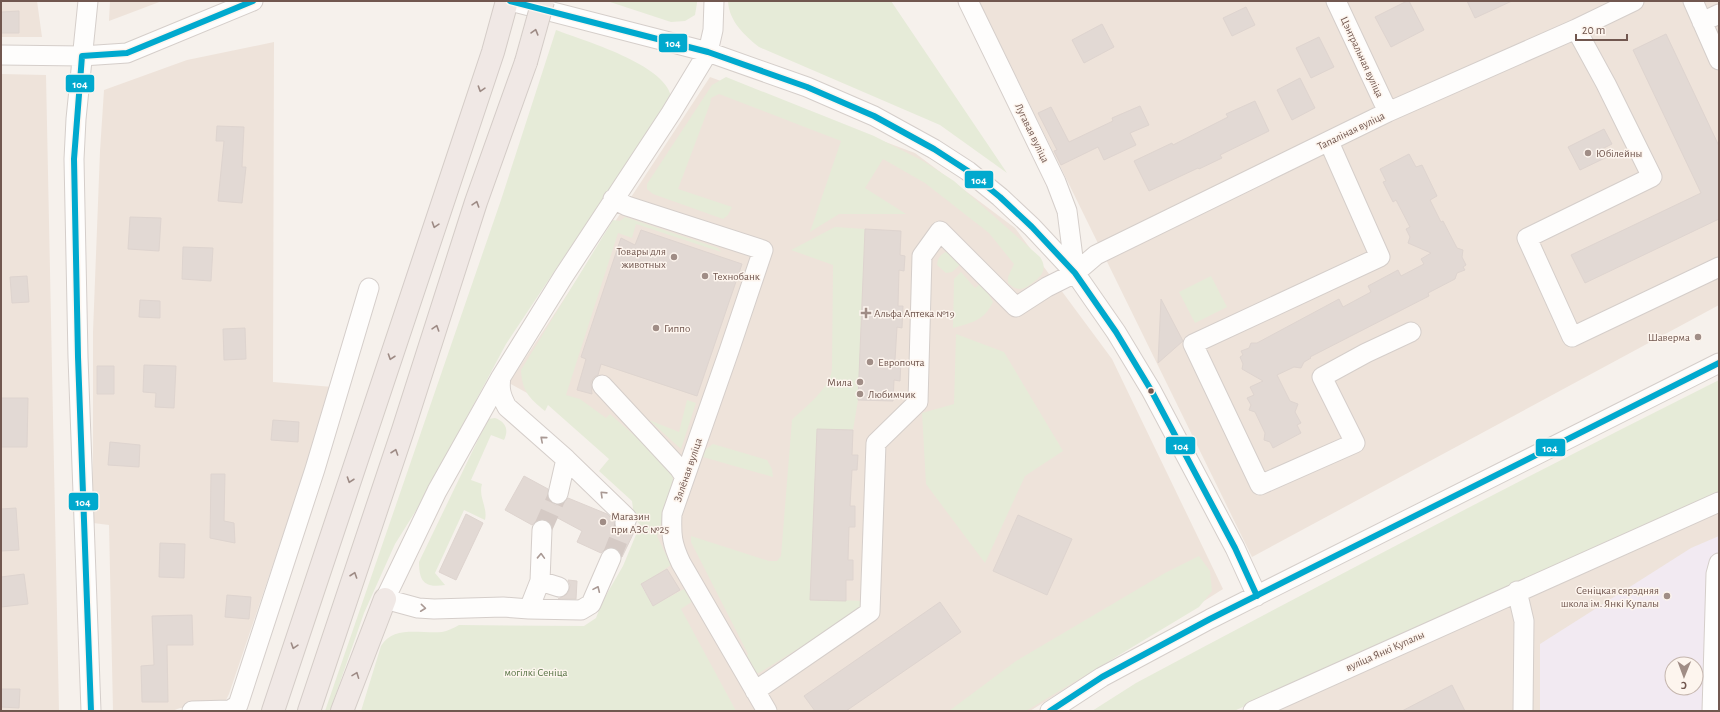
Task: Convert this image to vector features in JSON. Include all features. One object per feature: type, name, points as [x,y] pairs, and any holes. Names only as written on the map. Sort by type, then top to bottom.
[{"type":"highway","points":[[273,711],[509,1]]},
{"type":"highway","points":[[309,711],[403,430],[476,202],[526,62],[543,1]]},
{"type":"highway","points":[[342,711],[385,599]]},
{"type":"street","points":[[88,1],[76,119],[74,159],[78,357],[91,711]]},
{"type":"street","points":[[1,55],[82,56],[127,54],[253,1]]},
{"type":"street","points":[[509,1],[708,52],[807,87],[874,116],[934,148],[968,171],[1000,197],[1032,227],[1075,273],[1116,332],[1151,390],[1234,548],[1257,596]]},
{"type":"street","points":[[558,592],[535,596],[503,606],[434,609],[418,608],[385,599],[437,491],[501,376],[613,199],[671,113],[708,52],[712,30],[714,1]]},
{"type":"street","name":"Лугавая вуліца","points":[[968,1],[1056,182],[1067,212],[1075,273]]},
{"type":"street","name":"Цэнтральная вуліца","points":[[1336,1],[1388,112]]},
{"type":"street","name":"Тапаліная вуліца","points":[[755,691],[870,612],[876,443],[918,402],[922,256],[940,231],[1016,306],[1047,287],[1075,273],[1096,255],[1388,112],[1576,29],[1634,1]]},
{"type":"street","points":[[1693,1],[1719,60]]},
{"type":"street","points":[[1702,22],[1719,14]]},
{"type":"street","points":[[1576,29],[1606,84],[1652,177],[1527,238],[1572,336],[1719,267]]},
{"type":"street","points":[[1329,142],[1380,257],[1193,344],[1260,485],[1355,443],[1322,377],[1411,332]]},
{"type":"street","name":"Зялёная вуліца","points":[[613,199],[627,206],[763,250],[672,514],[671,531],[674,547],[681,563],[767,711]]},
{"type":"street","points":[[192,711],[230,710],[238,705],[315,469],[369,288]]},
{"type":"street","points":[[1050,711],[1102,677],[1210,619],[1719,363]]},
{"type":"street","points":[[501,376],[499,386],[501,395],[507,407],[566,459],[627,518],[626,523]]},
{"type":"street","points":[[602,385],[679,468],[685,477]]},
{"type":"street","points":[[558,494],[566,459]]},
{"type":"street","name":"вуліца Янкі Купалы","points":[[1253,711],[1517,591],[1719,502]]},
{"type":"street","points":[[535,596],[542,530]]},
{"type":"street","points":[[535,596],[581,610],[590,604],[610,558]]},
{"type":"street","points":[[1712,711],[1716,574],[1719,563]]},
{"type":"street","points":[[1517,591],[1524,621],[1523,711]]},
{"type":"shaded area","points":[[1,1],[37,1],[42,37],[1,37]]},
{"type":"shaded area","points":[[110,1],[162,1],[109,21]]},
{"type":"shaded area","points":[[979,1],[1719,1],[1719,305],[1252,557]]},
{"type":"shaded area","points":[[274,42],[273,382],[333,387],[229,694],[223,706],[180,708],[172,711],[113,711],[109,525],[93,523],[93,332],[100,151],[104,90],[187,60]]},
{"type":"shaded area","points":[[1,74],[46,75],[59,711],[1,711]]},
{"type":"shaded area","points":[[710,77],[915,153],[1015,228],[1112,359],[1223,589],[1030,711],[716,711],[636,569],[672,473],[509,383]]},
{"type":"shaded area","points":[[1719,511],[1719,711],[1277,711]]},
{"type":"shaded area","name":"Сеніцкая сярэдняя школа ім. Янкі Купалы","points":[[1719,536],[1719,711],[1540,711],[1540,644],[1691,548]]},
{"type":"green space","points":[[607,1],[697,1],[697,3],[695,15],[685,21],[671,22]]},
{"type":"green space","points":[[728,1],[891,1],[1007,173],[940,125],[759,47],[738,27],[731,15]]},
{"type":"green space","points":[[556,30],[603,47],[639,64],[654,74],[665,84],[671,96],[506,344],[422,501],[395,544],[364,613],[330,711],[325,711],[501,200]]},
{"type":"green space","points":[[726,77],[874,136],[923,161],[954,181],[1040,257],[1044,265],[1043,272],[1029,286],[1018,289],[1012,286],[1008,283],[1008,277],[1014,264],[989,233],[925,183],[883,159],[865,188],[906,214],[839,214],[810,232],[841,141],[719,94],[711,98],[678,189],[732,207],[728,215],[723,219],[653,194],[647,189],[647,184],[712,85]]},
{"type":"green space","name":"могілкі Сеніца","points":[[625,217],[718,248],[721,252],[636,224],[632,238],[618,233],[566,395],[580,399],[606,418],[610,414],[667,464],[672,473],[674,484],[657,536],[671,565],[641,585],[653,606],[686,588],[693,601],[681,609],[736,711],[361,711],[381,646],[386,639],[393,635],[408,632],[442,632],[459,625],[584,626],[596,618],[602,602],[623,566],[640,525],[634,517],[632,501],[599,471],[609,459],[548,405],[545,411],[527,394],[523,383],[521,370],[613,220],[620,221]]},
{"type":"green space","points":[[835,227],[865,229],[858,400],[853,430],[817,429],[810,599],[863,601],[863,608],[761,672],[755,674],[745,658],[748,654],[691,542],[691,536],[769,561],[777,561],[781,556],[792,420],[822,390],[831,375],[832,368],[833,265],[791,250]]},
{"type":"green space","points":[[948,251],[962,263],[952,272],[946,273],[937,265],[940,256]]},
{"type":"green space","points":[[961,272],[975,288],[982,283],[993,302],[981,317],[971,323],[953,328],[954,279]]},
{"type":"green space","points":[[1211,276],[1227,307],[1195,323],[1179,292]]},
{"type":"green space","points":[[956,334],[1004,352],[1063,451],[1025,476],[985,563],[926,484],[922,413],[954,404]]},
{"type":"green space","points":[[1719,380],[1719,492],[1234,711],[1092,711],[1136,683],[1281,606],[1499,492]]},
{"type":"green space","points":[[687,400],[696,403],[681,449],[649,420],[679,432]]},
{"type":"green space","points":[[495,418],[502,422],[506,427],[506,436],[504,440],[491,435],[471,480],[482,484],[481,493],[486,515],[485,520],[464,510],[435,573],[445,585],[438,586],[428,584],[422,579],[419,569],[419,562],[488,419]]},
{"type":"green space","points":[[713,444],[767,460],[772,469],[773,477],[703,457],[705,450]]},
{"type":"green space","points":[[1199,556],[1210,571],[1212,591],[1199,607],[1026,711],[949,711],[1016,661],[1165,573]]},
{"type":"building","points":[[1409,1],[1424,30],[1391,47],[1375,17]]},
{"type":"building","points":[[1467,1],[1512,1],[1475,18]]},
{"type":"building","points":[[1246,7],[1255,25],[1232,36],[1223,18]]},
{"type":"building","points":[[19,11],[19,33],[1,33],[1,12]]},
{"type":"building","points":[[1102,24],[1114,47],[1084,63],[1072,40]]},
{"type":"building","points":[[1666,34],[1719,146],[1719,219],[1585,283],[1571,255],[1701,193],[1633,50]]},
{"type":"building","points":[[1319,37],[1334,67],[1311,78],[1296,48]]},
{"type":"building","points":[[1300,78],[1315,108],[1292,120],[1277,90]]},
{"type":"building","points":[[1255,101],[1269,131],[1220,155],[1222,158],[1149,191],[1134,161],[1172,143],[1173,145],[1228,117],[1226,114]]},
{"type":"building","points":[[1140,106],[1149,125],[1130,133],[1136,145],[1104,160],[1098,147],[1061,165],[1054,151],[1057,150],[1038,113],[1051,107],[1069,142],[1113,121],[1112,118]]},
{"type":"building","points":[[217,126],[244,127],[242,167],[246,167],[242,203],[218,201],[224,141],[216,141]]},
{"type":"building","name":"Юбілейны","points":[[1604,129],[1612,144],[1602,149],[1607,157],[1580,170],[1568,147]]},
{"type":"building","points":[[1409,154],[1416,167],[1422,165],[1437,196],[1430,200],[1457,248],[1463,250],[1462,257],[1466,265],[1463,267],[1465,270],[1457,273],[1455,279],[1428,293],[1429,296],[1310,357],[1311,358],[1304,362],[1301,368],[1294,367],[1277,375],[1290,401],[1298,404],[1295,412],[1301,423],[1297,425],[1301,433],[1273,448],[1270,442],[1264,440],[1265,433],[1255,412],[1249,410],[1251,405],[1247,398],[1254,395],[1250,387],[1263,381],[1242,369],[1243,364],[1240,357],[1243,355],[1241,351],[1249,348],[1251,343],[1257,343],[1339,299],[1343,307],[1371,292],[1368,286],[1398,270],[1401,276],[1424,264],[1421,259],[1431,253],[1408,243],[1410,237],[1406,229],[1410,227],[1396,200],[1393,202],[1383,182],[1386,181],[1380,169]]},
{"type":"building","points":[[130,217],[161,218],[159,251],[128,249]]},
{"type":"building","points":[[865,229],[901,231],[900,255],[905,256],[904,271],[899,270],[898,306],[903,306],[902,328],[897,327],[895,360],[901,360],[900,381],[894,380],[893,401],[858,400]]},
{"type":"building","points":[[641,230],[742,264],[697,396],[601,364],[598,375],[594,377],[591,382],[592,394],[577,390],[586,359],[581,357],[621,238],[635,245]]},
{"type":"building","points":[[183,247],[213,248],[211,281],[182,279]]},
{"type":"building","points":[[27,276],[29,302],[12,303],[10,277]]},
{"type":"building","points":[[1161,299],[1183,341],[1158,363]]},
{"type":"building","points":[[140,300],[160,301],[160,318],[139,317]]},
{"type":"building","points":[[245,328],[246,359],[224,360],[223,329]]},
{"type":"building","points":[[144,365],[176,366],[174,408],[155,407],[156,393],[143,392]]},
{"type":"building","points":[[97,366],[114,366],[114,394],[97,394]]},
{"type":"building","points":[[1,398],[28,398],[27,447],[1,447]]},
{"type":"building","points":[[273,420],[299,422],[298,442],[271,440]]},
{"type":"building","points":[[817,429],[853,430],[852,455],[858,455],[857,470],[852,470],[850,506],[855,506],[855,527],[849,527],[848,560],[853,560],[853,580],[846,580],[846,601],[810,600]]},
{"type":"building","points":[[110,442],[140,445],[139,467],[108,465]]},
{"type":"building","points":[[211,474],[225,474],[224,521],[234,523],[235,543],[210,538]]},
{"type":"building","points":[[524,476],[548,489],[548,498],[555,505],[562,504],[568,498],[607,514],[614,521],[616,529],[621,533],[627,534],[636,528],[622,557],[620,552],[615,548],[609,547],[601,553],[577,542],[582,531],[554,516],[551,524],[542,519],[537,520],[532,525],[505,510]]},
{"type":"building","points":[[16,508],[19,550],[1,551],[1,509]]},
{"type":"building","points":[[466,514],[483,523],[456,580],[439,572]]},
{"type":"building","points":[[1018,515],[1072,539],[1047,595],[993,571]]},
{"type":"building","points":[[160,543],[185,544],[184,578],[159,577]]},
{"type":"building","points":[[667,569],[680,590],[653,606],[641,584]]},
{"type":"building","points":[[24,574],[28,604],[1,607],[1,577]]},
{"type":"building","points":[[568,580],[577,581],[576,599],[558,599],[566,595],[569,591],[570,585]]},
{"type":"building","points":[[227,595],[251,597],[249,619],[225,617]]},
{"type":"building","points":[[940,602],[961,632],[846,711],[815,711],[804,696]]},
{"type":"building","points":[[192,615],[193,645],[167,645],[168,702],[142,702],[141,666],[154,665],[152,616]]},
{"type":"building","points":[[1452,685],[1465,711],[1402,711]]},
{"type":"building","points":[[1,689],[20,689],[19,708],[1,707]]},
{"type":"tunnel","points":[[542,530],[558,494]]},
{"type":"tunnel","points":[[611,558],[625,523]]},
{"type":"transit line","name":"104","points":[[91,711],[78,357],[74,159],[82,56],[127,53],[253,1]]},
{"type":"transit line","name":"104","points":[[510,1],[708,52],[807,87],[874,116],[934,149],[968,171],[1000,197],[1032,227],[1075,273],[1116,332],[1151,390],[1235,548],[1257,596]]},
{"type":"transit line","name":"104","points":[[1050,711],[1102,677],[1210,619],[1719,363]]},
{"type":"place","name":"Юбілейны","points":[[1588,153]]},
{"type":"place","name":"Товары для животных","points":[[674,257]]},
{"type":"place","name":"Технобанк","points":[[705,276]]},
{"type":"place","name":"Альфа Аптека №19","points":[[866,313]]},
{"type":"place","name":"Гиппо","points":[[656,328]]},
{"type":"place","name":"Шаверма","points":[[1698,337]]},
{"type":"place","name":"Европочта","points":[[870,362]]},
{"type":"place","name":"Мила","points":[[860,382]]},
{"type":"place","name":"Любимчик","points":[[860,394]]},
{"type":"place","name":"Магазин при АЗС №25","points":[[603,522]]},
{"type":"place","name":"Сеніцкая сярэдняя школа ім. Янкі Купалы","points":[[1667,596]]}]
